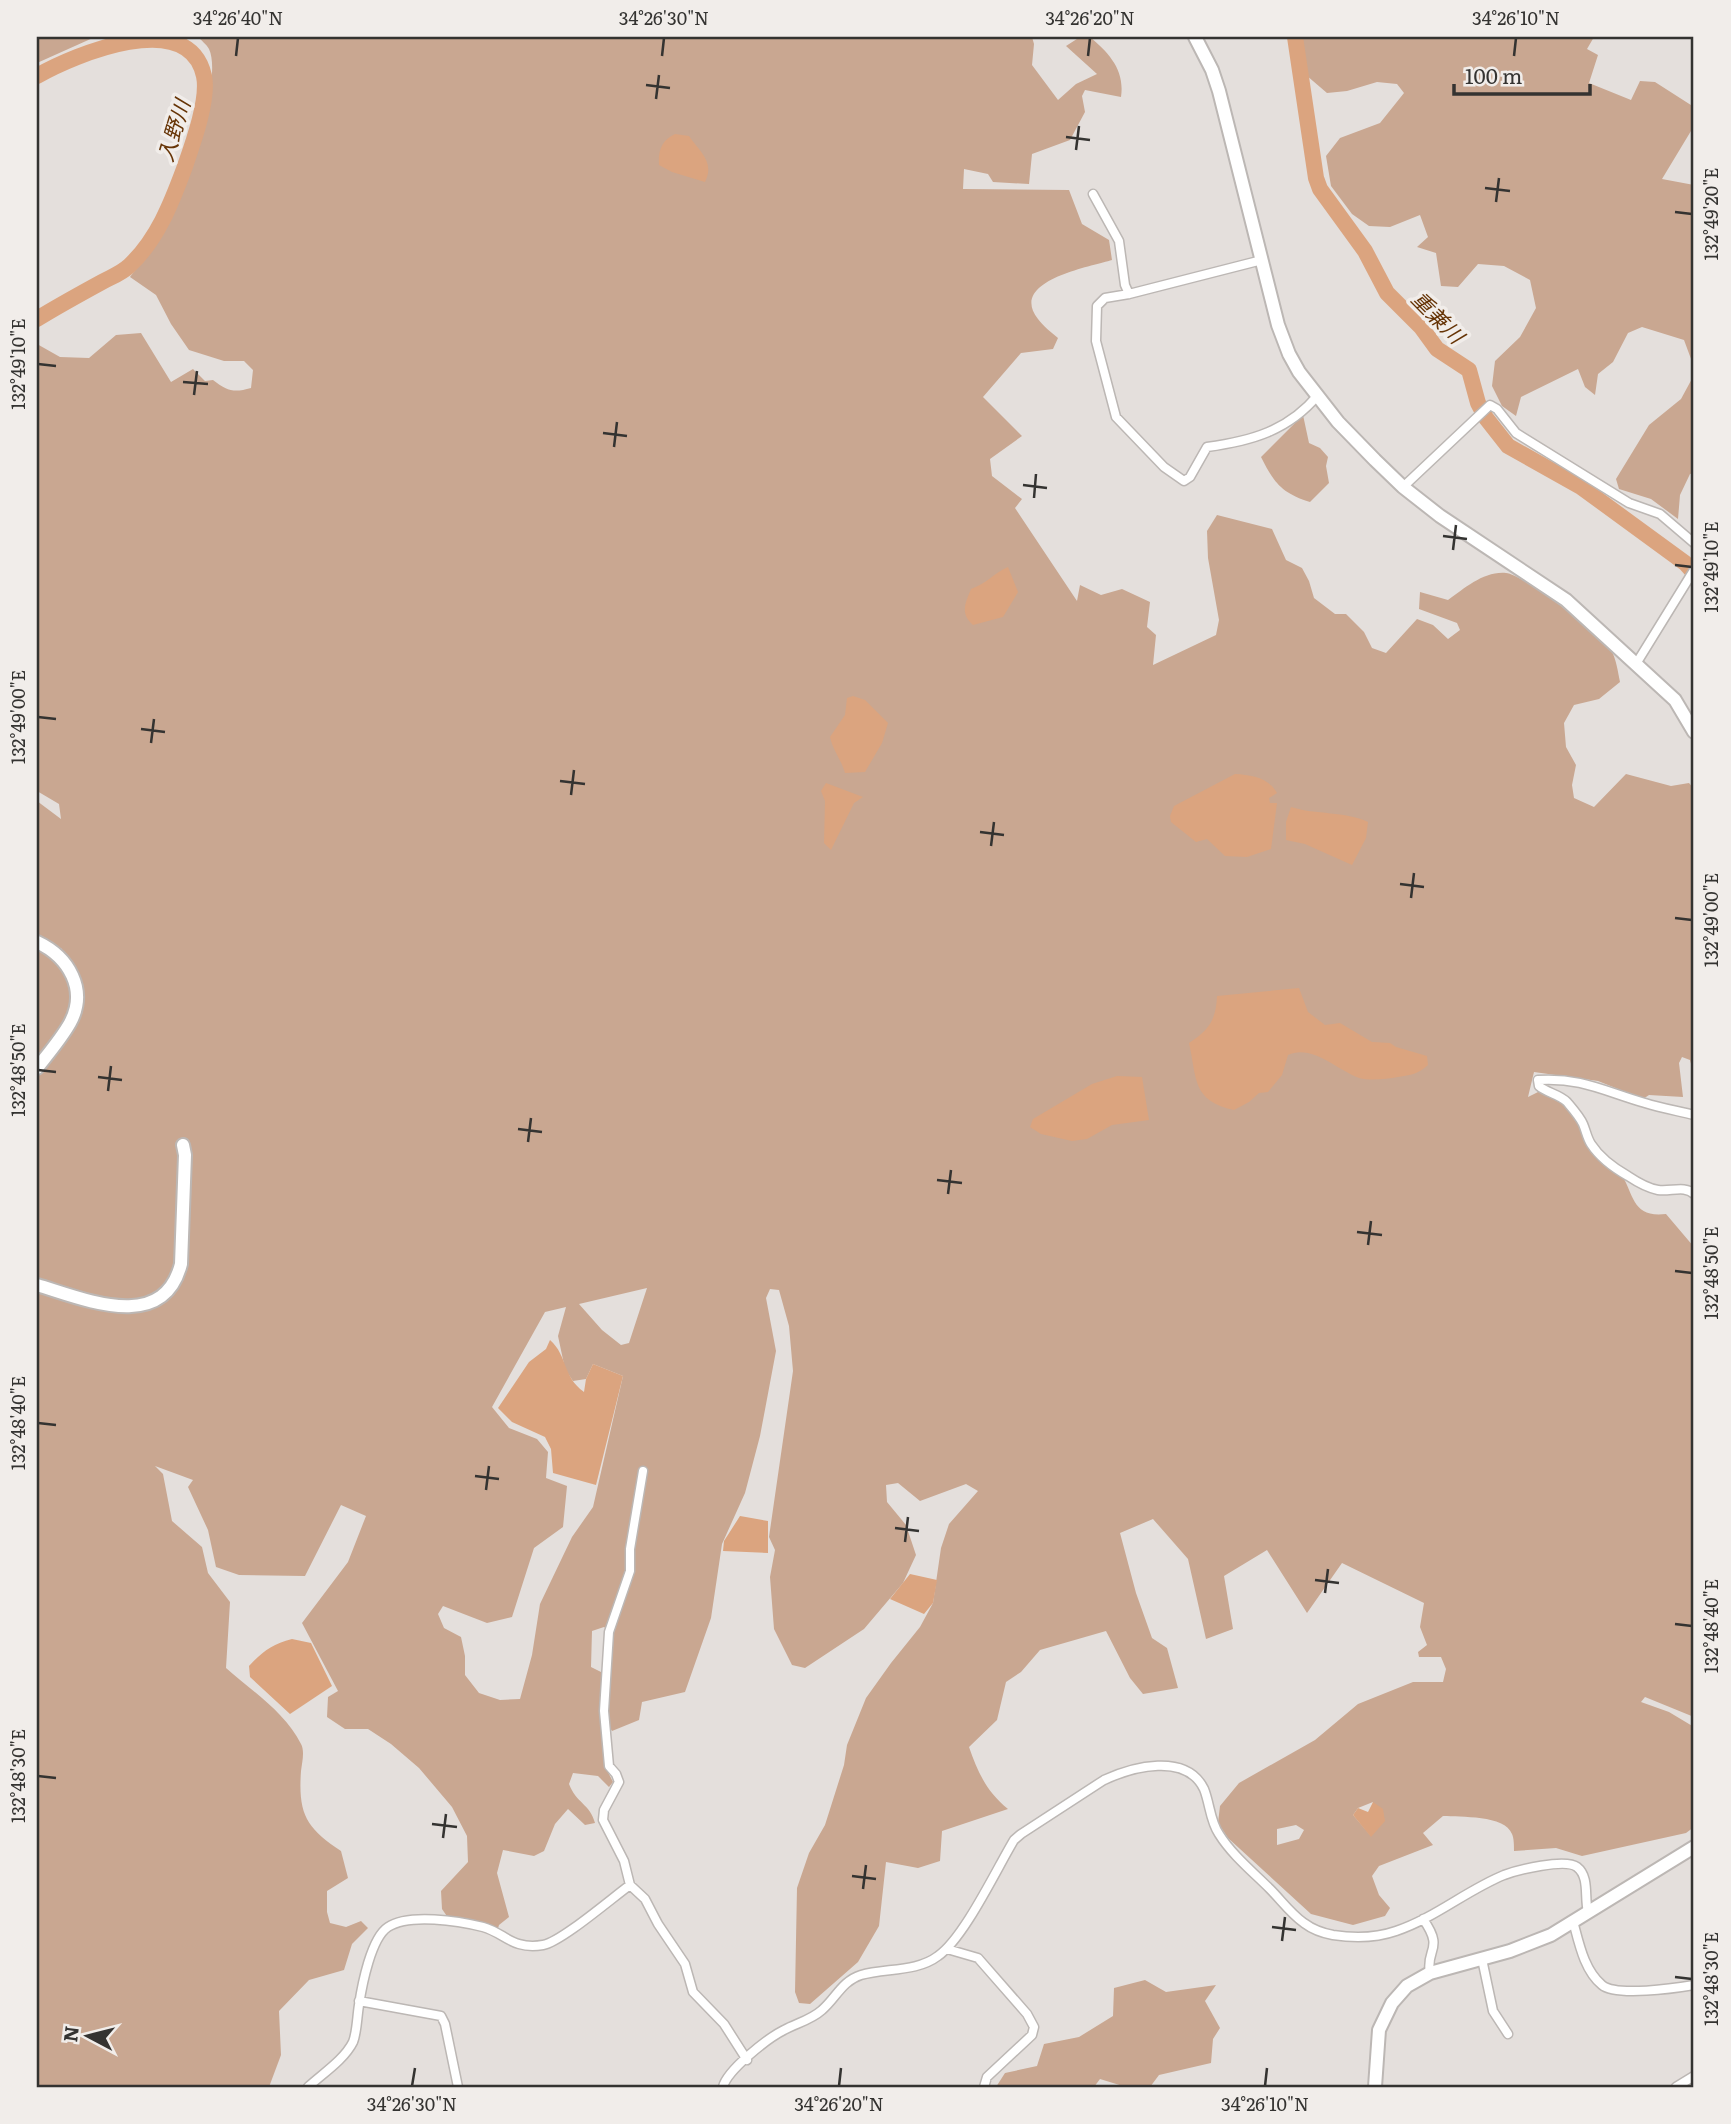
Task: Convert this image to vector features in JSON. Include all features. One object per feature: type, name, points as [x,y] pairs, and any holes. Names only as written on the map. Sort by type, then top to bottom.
[{"type":"street","points":[[1195,37],[1212,70],[1219,91],[1278,325],[1299,372],[1339,422],[1403,488],[1440,516],[1566,600],[1675,700],[1694,732]]},
{"type":"street","points":[[1093,194],[1119,241],[1125,285],[1129,294]]},
{"type":"street","points":[[1262,260],[1105,298],[1097,306],[1096,341],[1116,417],[1164,467],[1184,481],[1190,477],[1207,447],[1254,439],[1283,425],[1318,395]]},
{"type":"street","points":[[1403,488],[1490,405],[1497,409],[1516,433],[1629,503],[1660,514],[1694,543]]},
{"type":"street","points":[[1636,664],[1694,570]]},
{"type":"street","points":[[37,942],[56,953],[67,965],[75,978],[77,993],[69,1025],[37,1068]]},
{"type":"street","points":[[1694,1115],[1645,1103],[1596,1085],[1551,1079],[1538,1080],[1539,1086],[1544,1090],[1565,1100],[1583,1122],[1590,1143],[1600,1156],[1617,1169],[1650,1188],[1684,1189],[1694,1194]]},
{"type":"street","points":[[37,1284],[121,1308],[145,1305],[168,1290],[177,1279],[181,1264],[185,1155],[183,1145]]},
{"type":"street","points":[[643,1471],[630,1549],[631,1571],[609,1632],[604,1710],[609,1766],[616,1774],[618,1782],[604,1810],[603,1820],[624,1861],[630,1885],[645,1899],[685,1964],[693,1992],[724,2024],[747,2060]]},
{"type":"street","points":[[723,2087],[725,2080],[747,2060],[783,2030],[810,2019],[823,2009],[849,1981],[929,1962],[947,1949],[1010,1847],[1021,1834],[1104,1780],[1152,1766],[1178,1767],[1196,1779],[1203,1788],[1213,1822],[1230,1848],[1302,1922],[1316,1930],[1345,1937],[1378,1936],[1423,1919],[1503,1875],[1567,1863],[1576,1866],[1585,1880],[1588,1912]]},
{"type":"street","points":[[1375,2087],[1379,2030],[1385,2015],[1407,1986],[1430,1973],[1528,1945],[1573,1921],[1694,1847]]},
{"type":"street","points":[[308,2087],[345,2053],[354,2040],[359,2001],[373,1951],[379,1936],[389,1926],[421,1919],[485,1927],[509,1941],[544,1945],[581,1923],[630,1885]]},
{"type":"street","points":[[1423,1919],[1432,1931],[1435,1944],[1430,1973]]},
{"type":"street","points":[[1573,1921],[1587,1964],[1602,1985],[1622,1991],[1694,1985]]},
{"type":"street","points":[[947,1949],[978,1958],[1027,2014],[1034,2027],[1032,2035],[987,2077],[984,2087]]},
{"type":"street","points":[[1482,1959],[1493,2011],[1508,2034]]},
{"type":"street","points":[[359,2001],[441,2016],[458,2087]]},
{"type":"street","points":[[1676,2087],[1694,2076]]},
{"type":"shaded area","points":[[37,37],[95,37],[37,63]]},
{"type":"shaded area","points":[[198,37],[1032,37],[1032,65],[1058,100],[1076,84],[1097,74],[1066,46],[1080,37],[1090,37],[1103,49],[1118,70],[1121,97],[1085,90],[1082,96],[1085,112],[1070,140],[1032,154],[1029,184],[993,182],[988,174],[964,169],[963,189],[1069,190],[1082,224],[1109,240],[1112,260],[1055,278],[1042,285],[1034,295],[1032,306],[1038,319],[1058,338],[1053,349],[1021,353],[983,397],[1022,436],[990,459],[992,476],[1022,499],[1015,508],[1077,601],[1080,585],[1101,595],[1122,589],[1150,602],[1147,627],[1156,635],[1153,665],[1216,635],[1219,620],[1208,558],[1207,531],[1217,515],[1272,529],[1286,560],[1302,568],[1314,598],[1335,614],[1346,614],[1364,632],[1372,648],[1386,653],[1417,619],[1433,625],[1448,639],[1460,630],[1457,623],[1419,609],[1420,592],[1448,600],[1475,581],[1498,573],[1506,573],[1529,583],[1592,631],[1611,650],[1620,682],[1599,699],[1574,705],[1564,723],[1566,747],[1576,765],[1572,785],[1574,798],[1594,807],[1626,774],[1671,786],[1689,783],[1694,789],[1694,1075],[1690,1060],[1682,1057],[1679,1063],[1683,1097],[1649,1095],[1643,1099],[1598,1081],[1534,1072],[1528,1097],[1540,1091],[1566,1102],[1590,1144],[1622,1175],[1636,1204],[1647,1213],[1666,1214],[1694,1247],[1694,1717],[1645,1697],[1641,1702],[1669,1712],[1694,1727],[1694,1827],[1686,1833],[1582,1856],[1556,1848],[1514,1851],[1512,1834],[1501,1823],[1481,1818],[1443,1816],[1423,1833],[1433,1845],[1379,1866],[1372,1876],[1379,1895],[1390,1908],[1385,1916],[1353,1925],[1311,1914],[1228,1838],[1218,1823],[1220,1806],[1239,1783],[1315,1740],[1358,1704],[1413,1682],[1443,1682],[1446,1669],[1441,1657],[1419,1657],[1418,1652],[1427,1645],[1420,1627],[1424,1603],[1342,1563],[1307,1613],[1267,1550],[1224,1576],[1233,1629],[1206,1639],[1188,1559],[1153,1519],[1120,1533],[1136,1593],[1152,1638],[1167,1648],[1178,1688],[1143,1694],[1130,1678],[1106,1631],[1040,1650],[1021,1672],[1006,1682],[997,1720],[969,1747],[984,1781],[994,1796],[1008,1809],[942,1831],[940,1861],[918,1868],[886,1862],[879,1926],[858,1962],[810,2004],[799,2003],[795,1992],[797,1888],[809,1853],[825,1825],[844,1765],[847,1745],[866,1698],[920,1627],[933,1603],[941,1548],[949,1524],[978,1491],[966,1484],[920,1501],[898,1483],[886,1485],[887,1502],[906,1525],[916,1555],[903,1583],[864,1629],[805,1668],[792,1665],[774,1629],[770,1577],[775,1550],[769,1537],[793,1371],[789,1326],[779,1290],[770,1289],[766,1298],[776,1351],[760,1436],[745,1493],[722,1544],[711,1618],[685,1692],[642,1702],[639,1720],[612,1731],[608,1725],[613,1633],[604,1627],[592,1631],[591,1667],[603,1673],[605,1766],[613,1782],[609,1787],[598,1776],[573,1773],[569,1784],[595,1823],[585,1825],[568,1809],[555,1824],[544,1851],[534,1856],[503,1850],[497,1873],[509,1917],[499,1925],[496,1935],[481,1929],[453,1925],[442,1909],[441,1891],[468,1862],[467,1836],[452,1807],[419,1768],[391,1744],[368,1729],[345,1729],[327,1717],[328,1697],[338,1691],[302,1623],[348,1562],[366,1516],[341,1505],[305,1576],[239,1575],[216,1567],[208,1530],[188,1487],[193,1480],[155,1466],[163,1474],[172,1521],[202,1547],[208,1573],[230,1602],[226,1668],[277,1712],[294,1732],[302,1747],[300,1786],[303,1809],[312,1827],[341,1851],[348,1878],[327,1891],[330,1923],[346,1927],[361,1921],[368,1928],[352,1944],[344,1970],[309,1980],[279,2011],[281,2055],[269,2087],[37,2087],[37,949],[59,961],[62,949],[37,936],[37,801],[61,819],[59,804],[37,791],[37,344],[60,357],[89,358],[116,335],[141,333],[171,382],[193,369],[205,381],[213,380],[227,389],[235,391],[251,388],[253,370],[244,361],[224,361],[189,350],[156,295],[130,277],[165,227],[186,177],[205,117],[212,66],[209,49]],"holes":[[[647,1288],[629,1343],[621,1345],[602,1330],[579,1304]],[[566,1307],[558,1336],[565,1369],[573,1381],[586,1379],[593,1364],[623,1376],[593,1507],[572,1537],[540,1604],[532,1655],[520,1699],[500,1700],[479,1693],[465,1675],[461,1637],[444,1628],[438,1614],[443,1606],[487,1623],[512,1617],[534,1548],[563,1527],[567,1486],[546,1478],[548,1452],[537,1439],[509,1428],[492,1407],[545,1312]],[[1373,1802],[1371,1836],[1353,1815],[1358,1808]],[[1296,1825],[1304,1830],[1299,1839],[1277,1845],[1277,1829]]]},
{"type":"shaded area","points":[[1300,37],[1594,37],[1587,49],[1598,55],[1589,83],[1631,100],[1640,81],[1655,82],[1694,107],[1694,126],[1662,179],[1694,185],[1694,367],[1684,340],[1642,327],[1628,333],[1613,362],[1598,374],[1595,395],[1585,387],[1578,369],[1521,397],[1516,416],[1502,406],[1492,386],[1495,361],[1520,337],[1536,308],[1530,280],[1504,266],[1478,264],[1458,287],[1441,286],[1436,253],[1417,247],[1428,237],[1420,215],[1390,227],[1369,226],[1352,214],[1331,186],[1326,156],[1340,138],[1380,123],[1404,93],[1397,84],[1377,82],[1347,91],[1327,93],[1306,75]]},
{"type":"shaded area","points":[[675,134],[689,136],[705,158],[708,175],[705,182],[659,165],[662,146]]},
{"type":"shaded area","points":[[1694,375],[1694,473],[1690,474],[1680,495],[1678,519],[1651,499],[1619,489],[1616,479],[1649,425],[1681,399]]},
{"type":"shaded area","points":[[1303,415],[1309,443],[1320,448],[1328,457],[1326,466],[1329,483],[1310,502],[1292,495],[1280,486],[1261,457]]},
{"type":"shaded area","points":[[1008,567],[1018,592],[1003,617],[973,625],[965,612],[971,589]]},
{"type":"shaded area","points":[[853,696],[865,700],[888,723],[882,743],[865,772],[845,773],[830,737],[845,715],[847,698]]},
{"type":"shaded area","points":[[1235,774],[1264,780],[1277,793],[1269,798],[1270,803],[1277,803],[1271,849],[1247,857],[1225,856],[1207,839],[1196,842],[1171,822],[1170,816],[1174,806]]},
{"type":"shaded area","points":[[826,783],[863,797],[854,803],[831,850],[824,843],[825,801],[821,791]]},
{"type":"shaded area","points":[[1291,807],[1350,816],[1368,822],[1366,838],[1352,865],[1305,844],[1286,840],[1286,822]]},
{"type":"shaded area","points":[[1299,988],[1308,1012],[1325,1025],[1340,1023],[1372,1042],[1390,1043],[1427,1056],[1428,1065],[1411,1075],[1368,1079],[1359,1078],[1315,1055],[1297,1053],[1288,1055],[1282,1075],[1268,1092],[1259,1093],[1234,1110],[1210,1101],[1199,1087],[1189,1043],[1210,1024],[1217,996]]},
{"type":"shaded area","points":[[1117,1076],[1142,1077],[1149,1120],[1112,1125],[1087,1139],[1072,1141],[1041,1134],[1030,1127],[1033,1119],[1092,1084]]},
{"type":"shaded area","points":[[550,1340],[560,1353],[568,1373],[584,1392],[593,1364],[623,1376],[596,1485],[553,1473],[551,1449],[545,1437],[512,1422],[498,1408],[529,1362],[546,1349]]},
{"type":"shaded area","points":[[740,1516],[768,1521],[768,1553],[723,1551],[724,1541]]},
{"type":"shaded area","points":[[910,1574],[937,1580],[933,1603],[924,1614],[890,1599]]},
{"type":"shaded area","points":[[292,1639],[311,1643],[332,1686],[290,1714],[250,1677],[249,1666],[268,1649]]},
{"type":"shaded area","points":[[1373,1802],[1383,1809],[1385,1821],[1371,1837],[1353,1815],[1358,1808],[1368,1812]]},
{"type":"shaded area","points":[[1145,1980],[1166,1992],[1216,1985],[1205,2001],[1220,2028],[1213,2039],[1211,2063],[1159,2075],[1150,2087],[1126,2087],[1100,2079],[1094,2087],[996,2087],[1005,2073],[1037,2066],[1044,2044],[1079,2037],[1113,2016],[1114,1988]]},
{"type":"waterway","name":"重兼川","points":[[1295,37],[1316,178],[1320,189],[1365,251],[1387,293],[1421,327],[1437,349],[1469,370],[1478,403],[1508,446],[1581,487],[1685,563],[1694,573]]},
{"type":"waterway","name":"入野川","points":[[37,76],[102,48],[154,40],[177,44],[194,55],[204,76],[205,86],[199,123],[184,169],[168,208],[148,245],[123,271],[37,319]]}]
